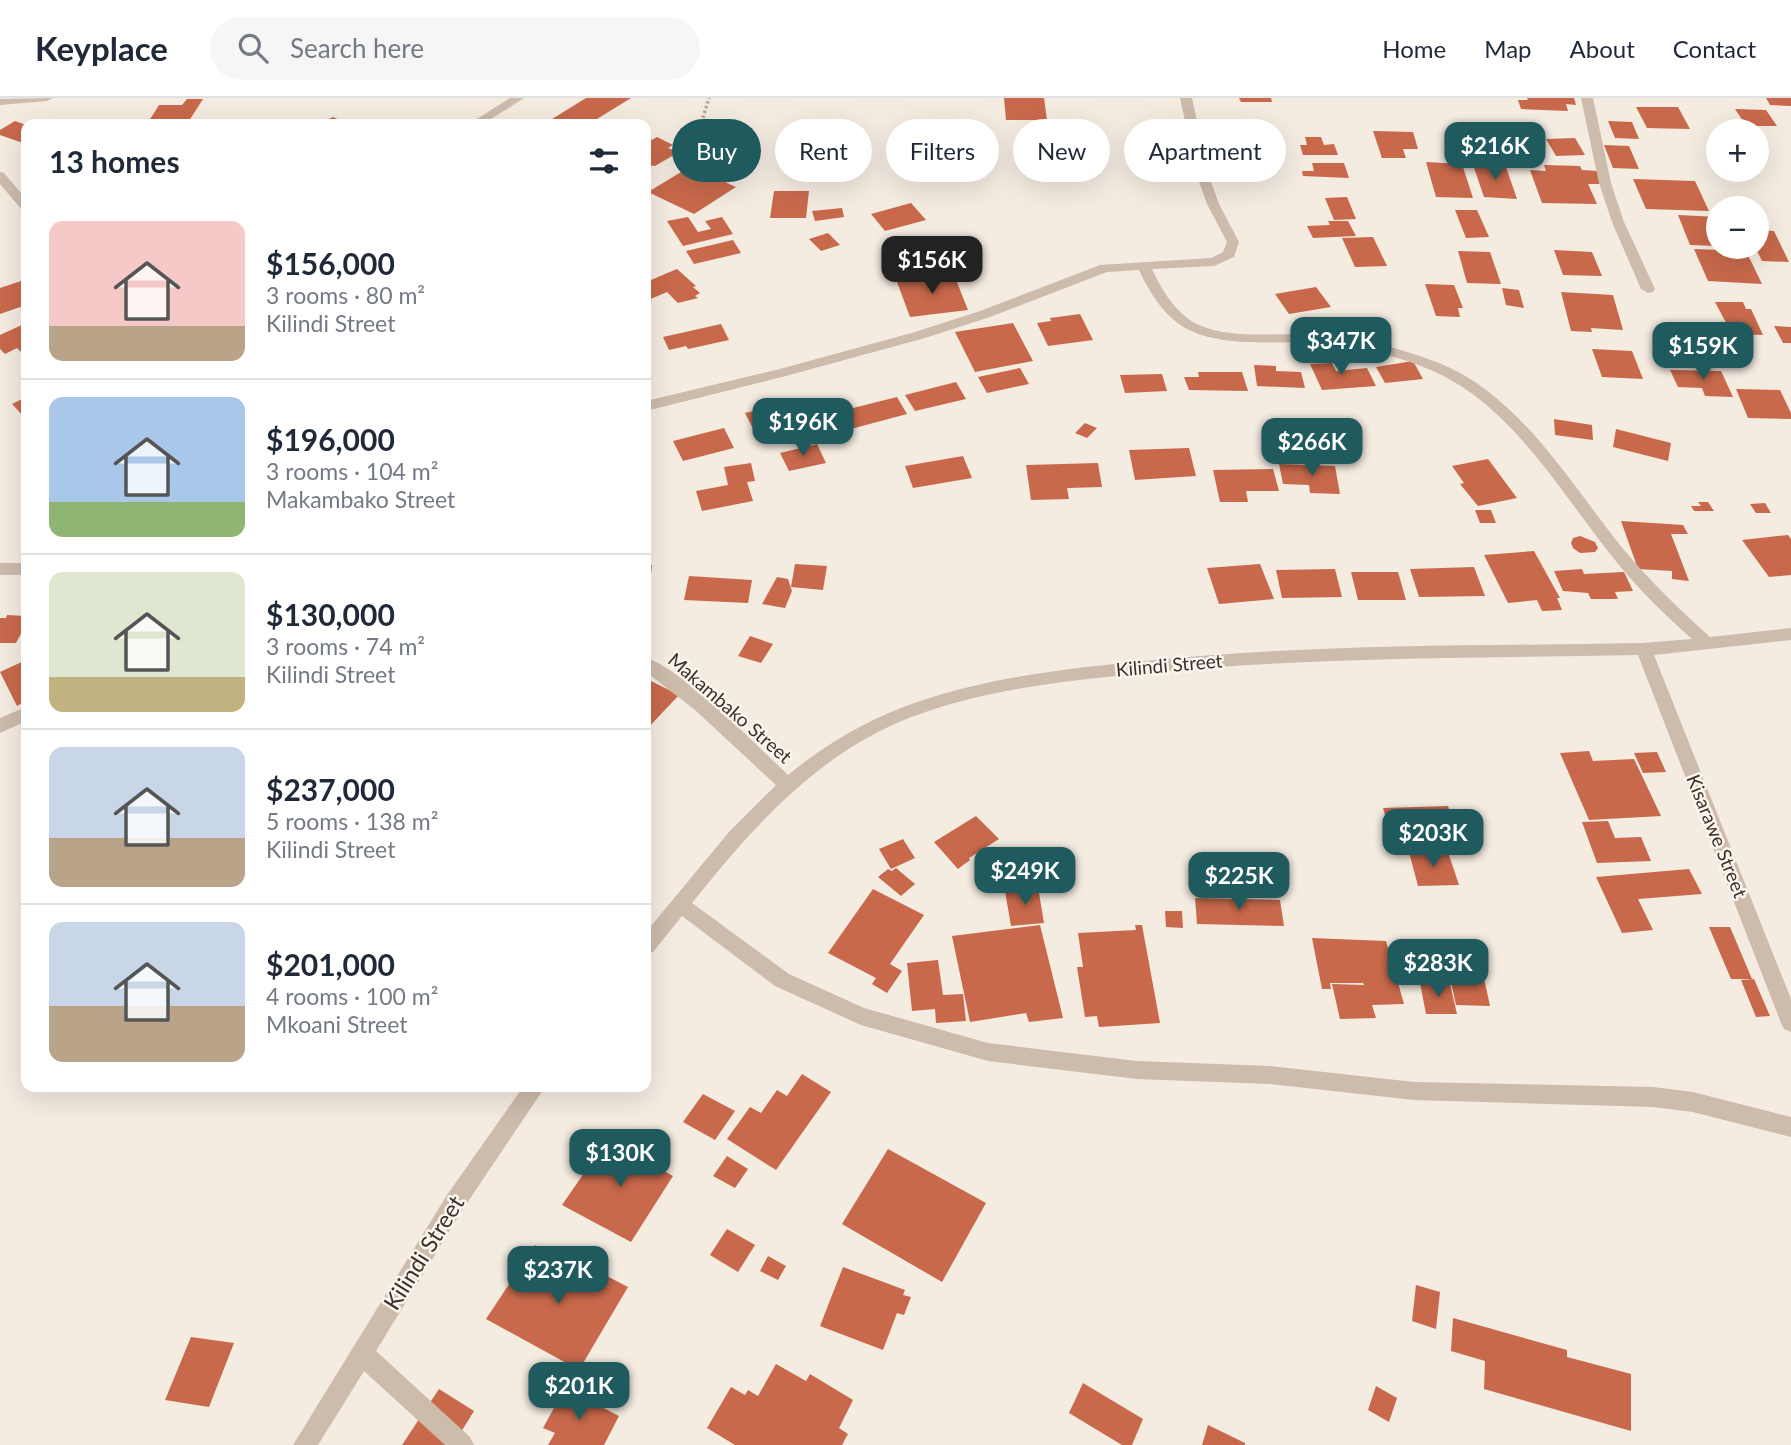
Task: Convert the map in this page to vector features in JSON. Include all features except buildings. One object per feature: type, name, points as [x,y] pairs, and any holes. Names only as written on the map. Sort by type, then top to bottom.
[{"type":"street","points":[[0,103],[47,98]]},
{"type":"street","points":[[483,119],[518,98]]},
{"type":"street","points":[[651,405],[782,373],[920,335],[985,314],[1105,268],[1214,262],[1229,254],[1233,242],[1213,204],[1203,176],[1186,98]]},
{"type":"street","points":[[1587,98],[1605,183],[1618,222],[1648,289]]},
{"type":"street","points":[[0,176],[21,201]]},
{"type":"street","points":[[1144,267],[1153,286],[1175,313],[1197,329],[1220,334],[1354,343],[1405,357],[1459,378],[1506,418],[1554,471],[1639,577],[1707,643]]},
{"type":"street","points":[[0,569],[21,569]]},
{"type":"street","name":"Kilindi Street","points":[[651,940],[720,855],[786,784],[842,745],[887,721],[965,695],[1044,678],[1285,655],[1644,649],[1763,635],[1791,635]]},
{"type":"street","name":"Kisarawe Street","points":[[1644,649],[1791,1023]]},
{"type":"street","name":"Makambako Street","points":[[651,668],[693,700],[786,784]]},
{"type":"street","points":[[0,726],[21,716]]},
{"type":"street","points":[[680,904],[782,979],[860,1016],[988,1052],[1137,1070],[1270,1074],[1414,1091],[1653,1097],[1693,1102],[1791,1127]]},
{"type":"street","name":"Kilindi Street","points":[[305,1445],[455,1202],[532,1092]]},
{"type":"street","points":[[362,1354],[462,1445]]},
{"type":"path","points":[[703,119],[709,98]]}]
